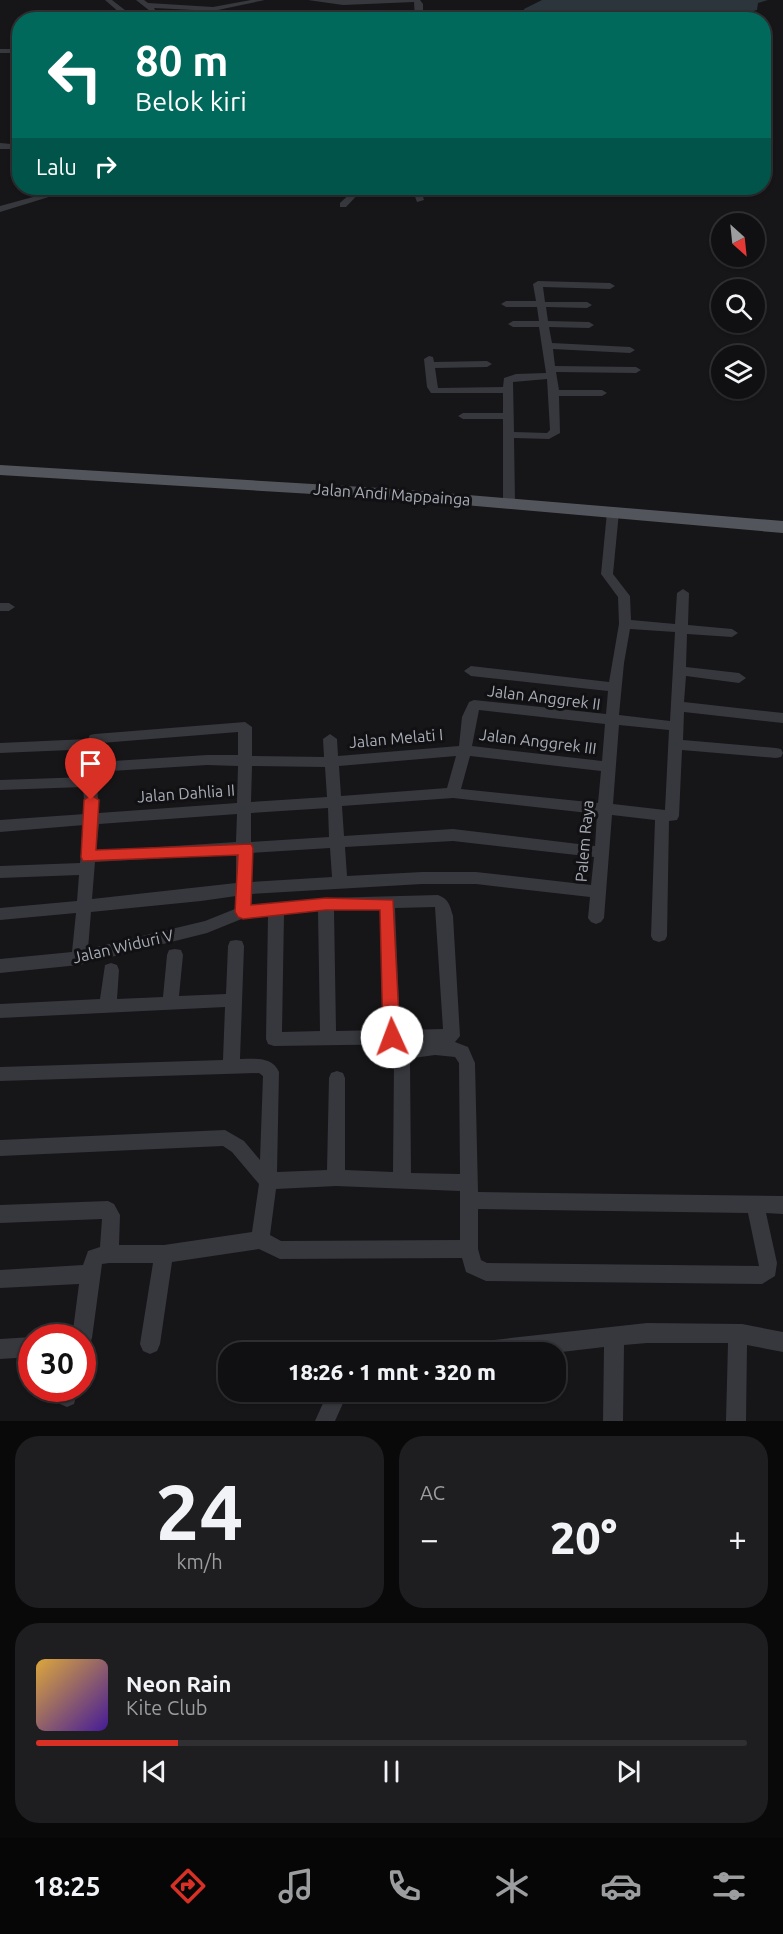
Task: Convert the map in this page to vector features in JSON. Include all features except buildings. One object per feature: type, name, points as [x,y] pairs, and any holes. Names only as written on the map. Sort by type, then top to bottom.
[{"type":"main road","name":"Jalan Andi Mappainga","points":[[0,470],[297,487],[783,527]]},
{"type":"street","points":[[108,0],[123,12]]},
{"type":"street","points":[[138,0],[155,12]]},
{"type":"street","points":[[147,5],[213,9],[262,0]]},
{"type":"street","points":[[311,0],[335,2],[416,0]]},
{"type":"street","points":[[0,209],[49,195]]},
{"type":"street","points":[[343,205],[353,195]]},
{"type":"street","points":[[419,195],[420,200]]},
{"type":"street","points":[[509,435],[549,436],[555,433],[554,393],[538,284],[610,286]]},
{"type":"street","points":[[506,304],[587,305]]},
{"type":"street","points":[[513,324],[589,326]]},
{"type":"street","points":[[547,346],[630,350]]},
{"type":"street","points":[[487,364],[429,362],[432,387],[435,390],[507,390]]},
{"type":"street","points":[[509,503],[508,380],[513,377],[551,373],[636,370]]},
{"type":"street","points":[[554,393],[602,393]]},
{"type":"street","points":[[463,416],[507,416]]},
{"type":"street","name":"Palem Raya","points":[[596,918],[615,687],[625,624],[624,596],[607,574],[614,512]]},
{"type":"street","points":[[659,936],[662,817],[673,814],[675,726],[683,593]]},
{"type":"street","points":[[625,624],[732,633]]},
{"type":"street","points":[[678,670],[739,678]]},
{"type":"street","points":[[471,671],[615,687]]},
{"type":"street","name":"Jalan Anggrek II","points":[[465,750],[472,706],[612,722],[675,726]]},
{"type":"street","points":[[677,706],[783,718]]},
{"type":"street","points":[[0,748],[94,744],[95,739],[245,727],[247,761],[243,912]]},
{"type":"street","points":[[330,740],[340,883]]},
{"type":"street","points":[[675,744],[776,753]]},
{"type":"street","points":[[453,793],[465,750]]},
{"type":"street","name":"Jalan Melati I","points":[[90,782],[107,767],[113,766],[207,760],[331,762],[465,750]]},
{"type":"street","name":"Jalan Anggrek III","points":[[465,750],[608,767]]},
{"type":"street","points":[[0,785],[90,782],[92,819],[86,907],[79,958]]},
{"type":"street","name":"Jalan Dahlia II","points":[[0,826],[246,806],[453,793],[662,817]]},
{"type":"street","points":[[0,872],[245,848],[453,835],[602,852]]},
{"type":"street","points":[[0,914],[86,907],[245,888],[463,877],[598,892]]},
{"type":"street","name":"Jalan Widuri V","points":[[0,966],[79,958],[207,927],[243,912],[326,904],[434,901],[443,907],[452,1036],[392,1037]]},
{"type":"street","points":[[326,904],[328,1039]]},
{"type":"street","points":[[276,909],[274,1039],[392,1037],[387,904]]},
{"type":"street","points":[[231,1066],[236,946]]},
{"type":"street","points":[[170,1002],[176,955]]},
{"type":"street","points":[[108,1005],[111,970]]},
{"type":"street","points":[[0,1011],[234,1000]]},
{"type":"street","points":[[402,1181],[402,1062],[408,1052],[414,1050],[454,1050],[462,1053],[467,1063],[468,1249],[473,1266],[486,1272],[762,1275],[768,1269],[768,1263],[754,1204]]},
{"type":"street","points":[[0,1074],[262,1066],[271,1072],[267,1181],[260,1240]]},
{"type":"street","points":[[336,1179],[338,1078]]},
{"type":"street","points":[[0,1148],[225,1138],[238,1145],[254,1171],[267,1181],[336,1179],[402,1181],[469,1192],[783,1205]]},
{"type":"street","points":[[0,1214],[108,1210],[111,1215],[109,1254]]},
{"type":"street","points":[[84,1324],[90,1274],[95,1257],[109,1254],[164,1254],[260,1240],[279,1250],[468,1249]]},
{"type":"street","points":[[150,1344],[164,1254]]},
{"type":"street","points":[[0,1278],[90,1274]]},
{"type":"street","points":[[562,1342],[647,1333],[738,1334],[783,1342]]},
{"type":"street","points":[[736,1421],[738,1334]]},
{"type":"street","points":[[613,1421],[614,1336]]},
{"type":"street","points":[[0,1349],[18,1348]]},
{"type":"street","points":[[325,1421],[334,1402]]},
{"type":"shaded area","points":[[542,0],[768,0],[758,3],[757,10],[750,12],[524,12],[524,9]]},
{"type":"route","points":[[91,800],[89,857],[245,848],[243,912],[326,904],[387,904],[392,1037]]}]
